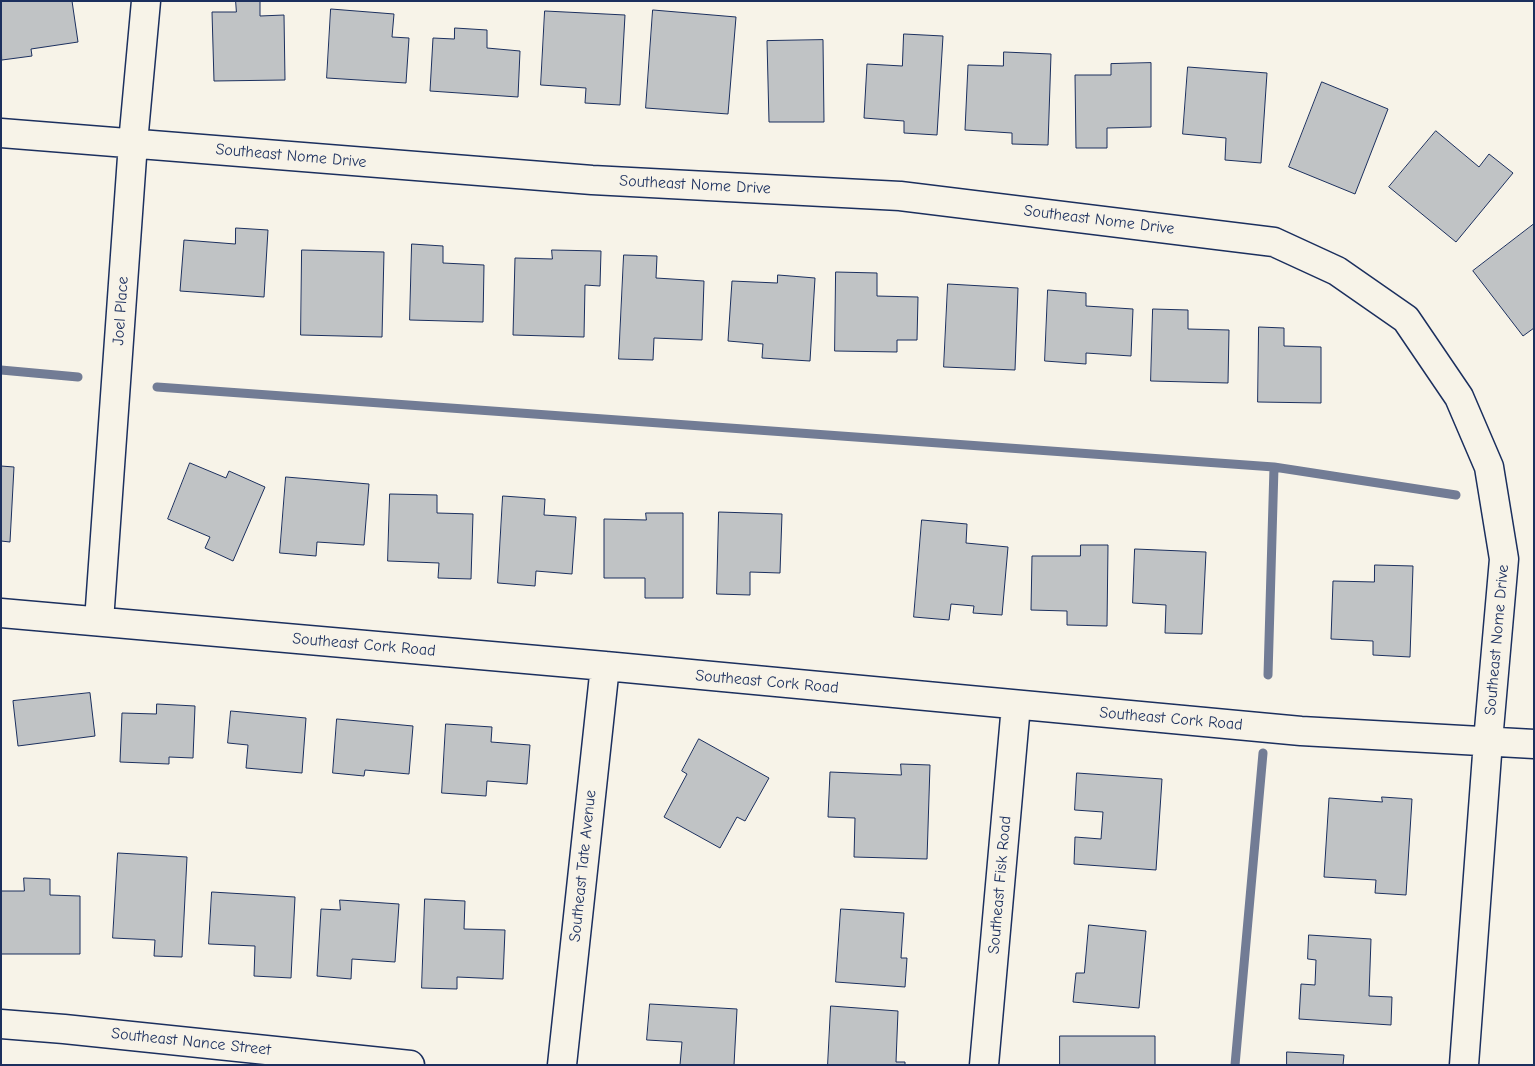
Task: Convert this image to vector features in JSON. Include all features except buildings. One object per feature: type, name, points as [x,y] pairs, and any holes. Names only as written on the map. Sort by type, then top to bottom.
[{"type":"street","name":"Joel Place","points":[[99,621],[133,143],[146,1]]},
{"type":"street","name":"Southeast Nome Drive","points":[[1,132],[592,180],[900,196],[1274,242],[1337,271],[1406,319],[1459,397],[1489,467],[1504,559],[1488,741],[1464,1065]]},
{"type":"street","name":"Southeast Cork Road","points":[[1,613],[605,666],[1016,706],[1301,731],[1534,744]]},
{"type":"street","name":"Southeast Tate Avenue","points":[[562,1065],[605,666]]},
{"type":"street","name":"Southeast Fisk Road","points":[[984,1065],[1016,706]]},
{"type":"street","name":"Southeast Nance Street","points":[[1,1024],[64,1028],[410,1065]]},
{"type":"waterway","points":[[1,370],[78,377]]},
{"type":"waterway","points":[[157,387],[1274,467],[1456,495]]},
{"type":"waterway","points":[[1268,675],[1274,467]]},
{"type":"waterway","points":[[1235,1065],[1263,753]]}]
